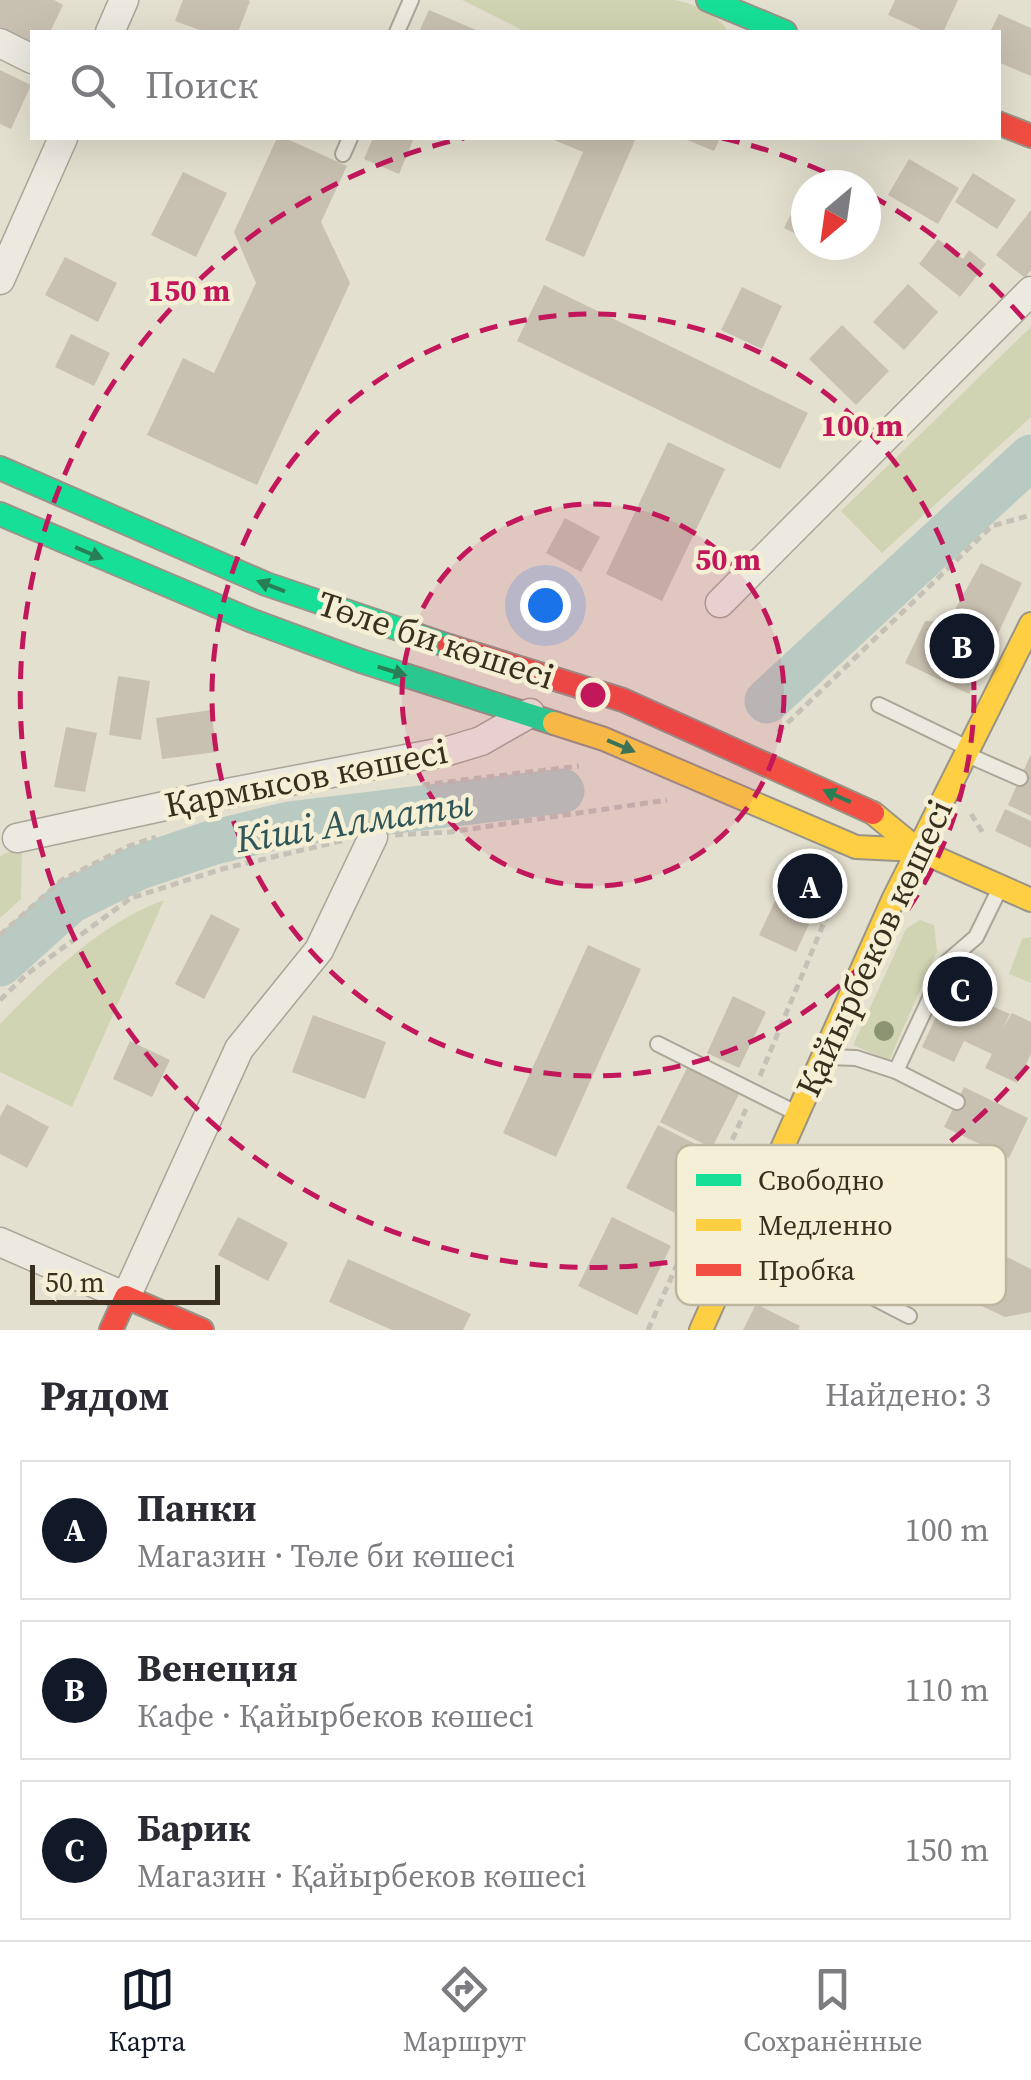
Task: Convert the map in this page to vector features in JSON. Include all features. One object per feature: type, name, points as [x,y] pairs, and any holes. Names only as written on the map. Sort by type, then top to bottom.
[{"type":"main road","points":[[708,0],[780,30]]},
{"type":"main road","points":[[1001,124],[1031,136]]},
{"type":"main road","name":"Төле би көшесі","points":[[0,468],[266,584],[374,623],[623,700],[872,812],[918,850],[1031,900]]},
{"type":"main road","name":"Төле би көшесі","points":[[0,514],[250,620],[361,661],[604,739],[856,848],[918,850]]},
{"type":"main road","name":"Қайырбеков көшесі","points":[[784,1145],[918,850],[1031,624]]},
{"type":"main road","points":[[111,1330],[126,1296],[202,1330]]},
{"type":"main road","name":"Қайырбеков көшесі","points":[[701,1330],[713,1305]]},
{"type":"street","points":[[111,30],[124,0]]},
{"type":"street","points":[[0,43],[30,58]]},
{"type":"street","points":[[0,278],[62,140]]},
{"type":"street","points":[[720,603],[1031,291]]},
{"type":"street","name":"Қармысов көшесі","points":[[8,841],[210,796],[448,751],[481,741],[530,713]]},
{"type":"street","points":[[0,1242],[126,1296],[238,1049],[319,950],[373,837]]},
{"type":"lane","points":[[398,30],[411,0]]},
{"type":"lane","points":[[343,154],[349,140]]},
{"type":"lane","points":[[879,705],[1020,778]]},
{"type":"lane","points":[[896,1071],[946,962],[976,937],[1001,887]]},
{"type":"lane","points":[[658,1044],[797,1114]]},
{"type":"lane","points":[[822,1057],[856,1058],[896,1071],[957,1102]]},
{"type":"lane","points":[[887,1305],[909,1316]]},
{"type":"path","points":[[778,732],[992,526],[1031,515]]},
{"type":"path","points":[[415,786],[581,766]]},
{"type":"path","points":[[0,1000],[27,974],[132,898],[222,869],[352,838],[450,832],[680,798],[663,791]]},
{"type":"path","points":[[970,801],[972,818],[983,833]]},
{"type":"path","points":[[0,935],[62,880],[158,836]]},
{"type":"green space","points":[[462,0],[674,0],[704,10],[727,30],[522,30]]},
{"type":"green space","points":[[1031,327],[1031,417],[882,553],[841,511]]},
{"type":"green space","points":[[22,846],[21,899],[0,918],[0,856]]},
{"type":"green space","points":[[164,900],[72,1107],[0,1072],[0,1024],[97,937]]},
{"type":"green space","points":[[920,920],[934,925],[937,951],[889,1061],[853,1045],[906,929]]},
{"type":"green space","points":[[1031,937],[1031,983],[1009,974],[1022,939]]},
{"type":"building","points":[[0,0],[54,0],[63,5],[51,30],[30,30],[30,42],[0,27]]},
{"type":"building","points":[[183,0],[250,1],[239,30],[200,30],[175,21]]},
{"type":"building","points":[[895,0],[958,0],[944,30],[922,30],[888,15]]},
{"type":"building","points":[[429,10],[476,30],[420,30]]},
{"type":"building","points":[[999,14],[1031,28],[1031,76],[1001,63],[1001,30],[991,30]]},
{"type":"building","points":[[0,70],[30,87],[11,129],[0,124]]},
{"type":"building","points":[[276,140],[289,140],[347,166],[321,222],[350,283],[257,485],[147,435],[183,358],[214,373],[256,283],[234,232]]},
{"type":"building","points":[[372,140],[413,140],[399,174],[364,159]]},
{"type":"building","points":[[554,140],[635,140],[584,257],[545,240],[583,152]]},
{"type":"building","points":[[687,140],[719,140],[714,151]]},
{"type":"building","points":[[909,159],[959,188],[938,224],[888,195]]},
{"type":"building","points":[[183,172],[227,193],[196,257],[151,235]]},
{"type":"building","points":[[973,173],[1016,200],[997,229],[955,202]]},
{"type":"building","points":[[1031,210],[1031,270],[1025,278],[996,255]]},
{"type":"building","points":[[938,239],[963,259],[969,250],[986,264],[960,297],[919,264]]},
{"type":"building","points":[[65,257],[117,283],[98,322],[45,295]]},
{"type":"building","points":[[908,284],[938,312],[904,350],[873,322]]},
{"type":"building","points":[[544,285],[808,413],[780,469],[517,341]]},
{"type":"building","points":[[742,287],[782,306],[762,349],[721,330]]},
{"type":"building","points":[[842,325],[889,371],[856,405],[809,359]]},
{"type":"building","points":[[71,334],[110,353],[94,386],[55,367]]},
{"type":"building","points":[[668,442],[725,469],[662,601],[606,574]]},
{"type":"building","points":[[565,518],[600,537],[581,572],[546,553]]},
{"type":"building","points":[[981,563],[1022,583],[969,694],[905,663],[925,621],[948,622]]},
{"type":"building","points":[[118,676],[150,681],[141,740],[109,735]]},
{"type":"building","points":[[211,710],[217,752],[162,759],[156,718]]},
{"type":"building","points":[[66,727],[97,733],[85,792],[54,787]]},
{"type":"building","points":[[1031,754],[1031,816],[1008,805]]},
{"type":"building","points":[[1005,809],[1031,821],[1031,848],[995,831]]},
{"type":"building","points":[[792,865],[829,882],[796,952],[759,935]]},
{"type":"building","points":[[211,914],[240,929],[204,999],[175,984]]},
{"type":"building","points":[[588,945],[641,969],[556,1157],[503,1133]]},
{"type":"building","points":[[956,973],[991,989],[985,1003],[1010,1014],[1002,1030],[1012,1013],[1031,1022],[1031,1054],[1017,1083],[985,1068],[992,1054],[964,1041],[954,1062],[922,1047]]},
{"type":"building","points":[[733,996],[766,1012],[739,1068],[707,1053]]},
{"type":"building","points":[[313,1015],[386,1042],[365,1099],[292,1072]]},
{"type":"building","points":[[130,1041],[170,1060],[152,1097],[113,1079]]},
{"type":"building","points":[[687,1068],[739,1094],[714,1145],[660,1122]]},
{"type":"building","points":[[964,1087],[1028,1118],[1009,1158],[1006,1145],[982,1145],[944,1127]]},
{"type":"building","points":[[7,1104],[49,1127],[27,1168],[0,1154],[0,1117]]},
{"type":"building","points":[[658,1125],[697,1145],[676,1145],[676,1213],[626,1188]]},
{"type":"building","points":[[238,1217],[288,1243],[268,1281],[218,1255]]},
{"type":"building","points":[[612,1217],[671,1246],[637,1315],[578,1286]]},
{"type":"building","points":[[1006,1256],[1031,1269],[1031,1312],[1005,1317],[979,1305],[1006,1305]]},
{"type":"building","points":[[348,1259],[471,1314],[463,1330],[392,1330],[329,1302]]},
{"type":"building","points":[[756,1305],[800,1326],[798,1330],[743,1330]]},
{"type":"waterway","name":"Кіші Алматы","points":[[767,701],[1031,457]]},
{"type":"waterway","name":"Кіші Алматы","points":[[0,964],[70,901],[137,868],[211,843],[289,824],[562,791]]},
{"type":"traffic: fast","points":[[708,0],[780,30]]},
{"type":"traffic: fast","points":[[0,468],[266,584],[449,646]]},
{"type":"traffic: fast","points":[[0,514],[250,620],[361,661],[554,723]]},
{"type":"traffic: slow","points":[[784,1145],[893,900],[1031,624]]},
{"type":"traffic: slow","points":[[554,723],[604,739],[856,847],[918,850]]},
{"type":"traffic: slow","points":[[873,813],[918,850],[1031,900]]},
{"type":"traffic: slow","points":[[701,1330],[712,1305]]},
{"type":"traffic: jam","points":[[1001,124],[1031,136]]},
{"type":"traffic: jam","points":[[449,646],[623,700],[873,813]]},
{"type":"traffic: jam","points":[[111,1330],[126,1297],[202,1330]]},
{"type":"place","name":"Венеция","points":[[962,646]]},
{"type":"place","name":"Панки","points":[[810,886]]},
{"type":"place","name":"Барик","points":[[960,989]]}]
